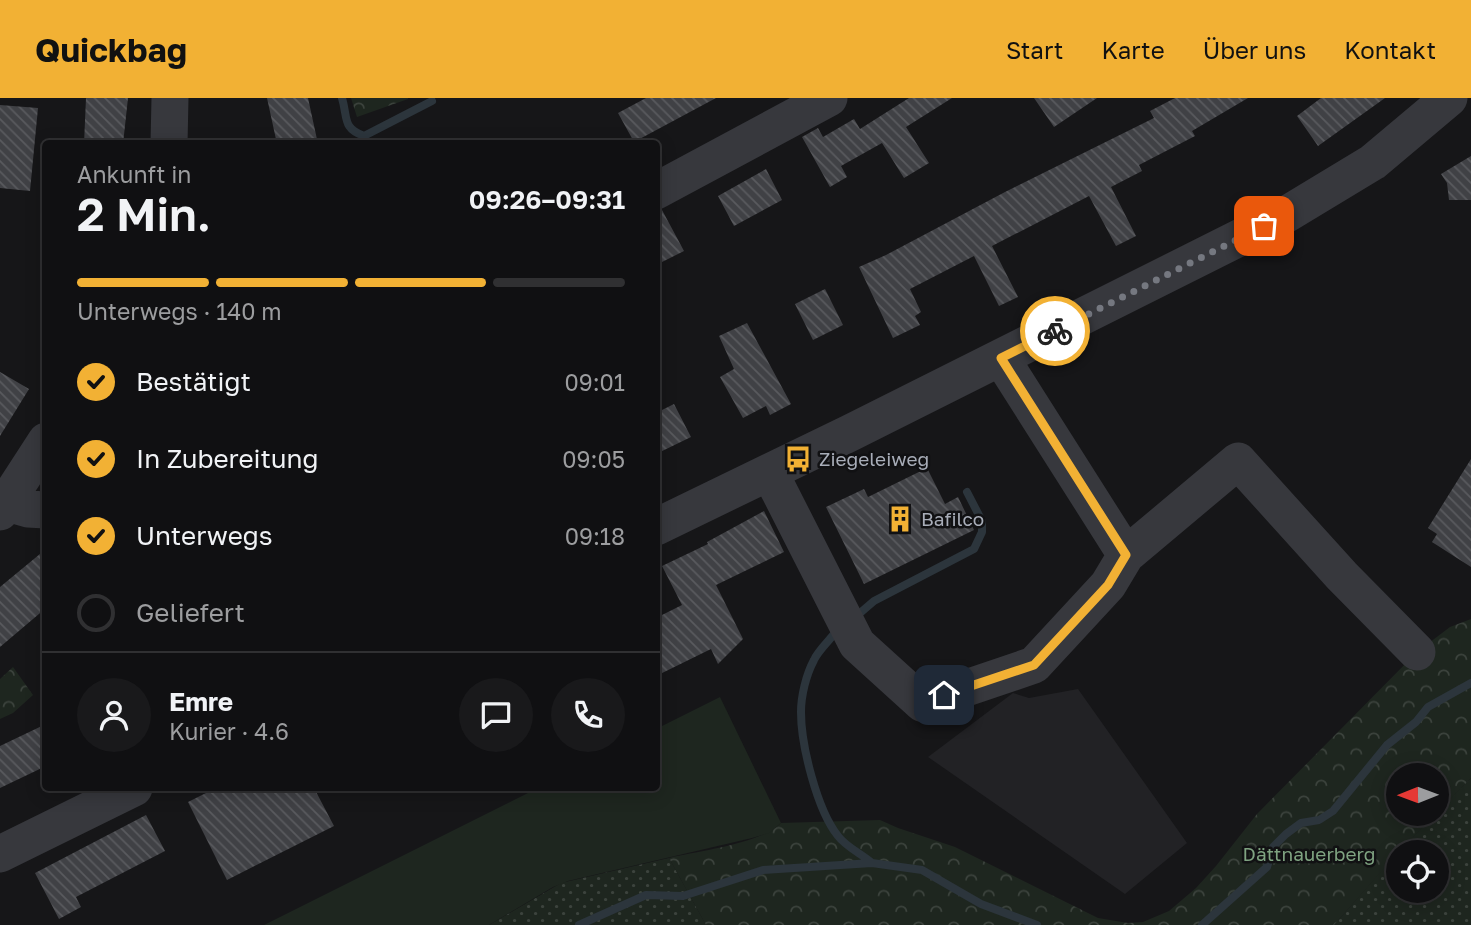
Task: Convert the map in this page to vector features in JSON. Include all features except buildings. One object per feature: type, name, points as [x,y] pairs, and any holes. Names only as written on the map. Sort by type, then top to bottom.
[{"type":"street","points":[[169,140],[170,98]]},
{"type":"street","points":[[660,189],[829,98]]},
{"type":"street","points":[[660,525],[770,473],[1287,214],[1373,162],[1449,98]]},
{"type":"street","points":[[1001,358],[1126,555]]},
{"type":"street","points":[[42,447],[3,507],[42,510]]},
{"type":"street","points":[[770,473],[857,644],[922,703],[1034,665],[1108,585],[1126,555],[1238,461],[1342,576],[1417,652]]},
{"type":"street","points":[[0,854],[128,791]]},
{"type":"shaded area","points":[[1078,689],[1187,843],[1125,894],[928,757],[1013,693],[1029,698]]},
{"type":"green space","points":[[351,98],[408,98],[408,99],[357,117]]},
{"type":"green space","name":"Dättnauerberg","points":[[1471,619],[1471,778],[1449,801],[1449,763],[1386,763],[1386,826],[1424,826],[1410,840],[1386,840],[1386,866],[1334,925],[706,925],[669,858],[744,841],[781,823],[880,820],[955,847],[1098,918],[1128,923],[1143,922],[1169,911],[1196,888],[1257,814],[1417,652],[1450,627]]},
{"type":"green space","points":[[13,667],[33,695],[13,713],[0,719],[0,679]]},
{"type":"green space","points":[[720,697],[781,823],[769,833],[752,838],[568,881],[489,925],[264,925],[532,791],[660,791],[660,727]]},
{"type":"green space","points":[[1471,778],[1471,925],[1334,925],[1386,866],[1386,903],[1449,903],[1449,840],[1410,840],[1424,826],[1449,826],[1449,800]]},
{"type":"green space","points":[[669,858],[706,925],[489,925],[561,883]]},
{"type":"waterway","points":[[342,98],[349,126],[364,136],[432,101]]},
{"type":"waterway","points":[[860,613],[874,601],[974,549],[982,532],[982,521],[967,492]]},
{"type":"waterway","points":[[834,634],[816,657],[806,679],[801,706],[804,742],[817,794],[830,825],[845,844],[872,863]]},
{"type":"waterway","points":[[1202,925],[1267,867],[1273,847],[1286,834],[1301,823],[1319,820],[1333,811],[1387,745],[1416,722],[1428,707],[1471,683]]},
{"type":"waterway","points":[[579,925],[646,895],[683,896],[763,870],[872,863],[922,870],[981,904],[1037,925]]},
{"type":"way so far","points":[[1055,331],[1264,226]]},
{"type":"place","name":"Ziegeleiweg","points":[[798,459]]},
{"type":"place","name":"Bafilco","points":[[900,519]]},
{"type":"route","points":[[944,695],[1034,665],[1108,585],[1126,555],[1001,358],[1055,331]]}]
